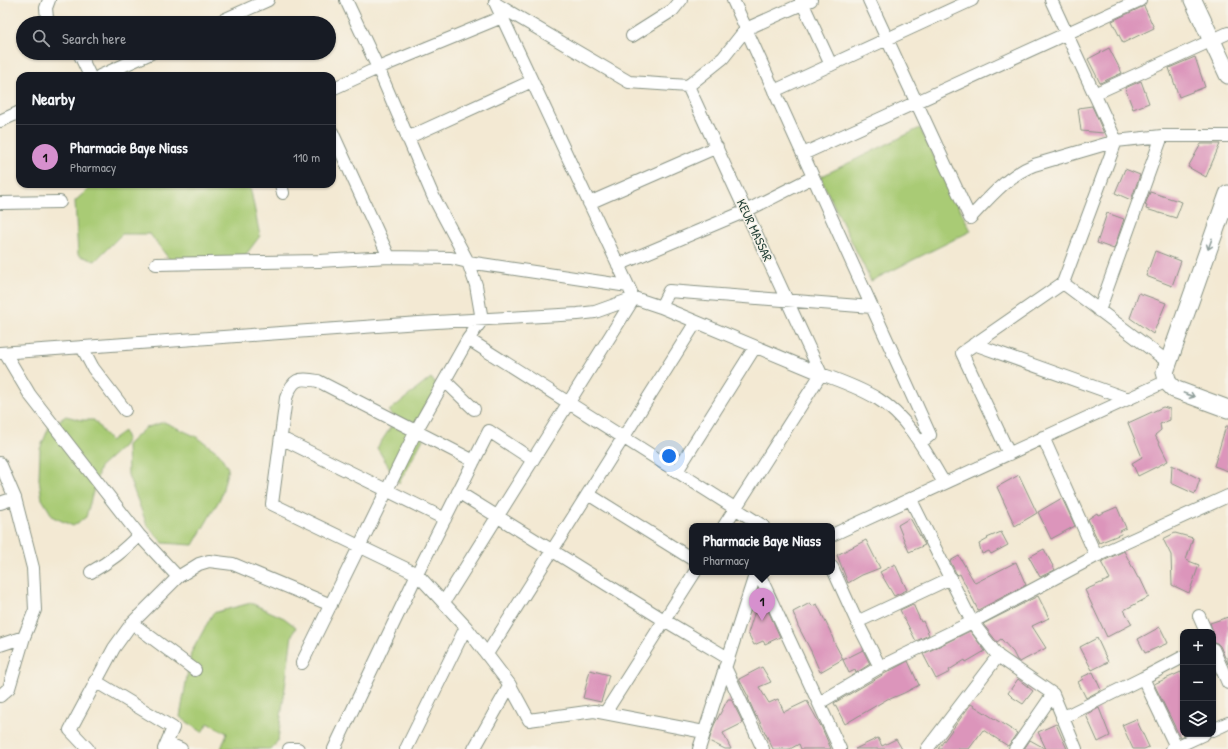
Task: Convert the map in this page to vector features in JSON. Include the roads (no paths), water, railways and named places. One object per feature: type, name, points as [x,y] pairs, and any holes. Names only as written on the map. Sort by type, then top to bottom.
[{"type":"street","points":[[47,16],[46,8],[49,0]]},
{"type":"street","points":[[233,16],[268,0]]},
{"type":"street","points":[[302,663],[416,431],[468,339],[482,320],[476,285],[468,262],[433,196],[378,68],[346,0]]},
{"type":"street","points":[[632,36],[673,10],[681,0]]},
{"type":"street","points":[[733,0],[930,435],[920,443]]},
{"type":"street","points":[[869,0],[970,218],[1006,182],[1027,168],[1116,141],[1162,136],[1228,136]]},
{"type":"street","points":[[774,91],[972,0]]},
{"type":"street","points":[[1009,454],[962,353],[1063,283],[1116,141],[1051,0]]},
{"type":"street","points":[[803,154],[1140,0]]},
{"type":"street","points":[[1194,0],[1228,75]]},
{"type":"street","points":[[495,2],[630,82],[688,86],[723,58],[746,29],[805,1],[831,65]]},
{"type":"street","points":[[495,2],[634,298]]},
{"type":"street","points":[[336,87],[378,68],[502,17]]},
{"type":"street","points":[[1094,94],[1228,33]]},
{"type":"street","points":[[82,60],[88,72]]},
{"type":"street","points":[[109,72],[135,60]]},
{"type":"street","points":[[407,138],[532,80]]},
{"type":"street","name":"KEUR MASSAR","points":[[688,86],[821,374]]},
{"type":"street","points":[[0,121],[16,114]]},
{"type":"street","points":[[1099,311],[1162,136]]},
{"type":"street","points":[[336,141],[389,257]]},
{"type":"street","points":[[589,203],[717,147]]},
{"type":"street","points":[[618,265],[746,210],[813,177]]},
{"type":"street","points":[[1228,194],[1165,372],[1167,381],[1174,389],[1228,409]]},
{"type":"street","points":[[0,203],[60,202]]},
{"type":"street","points":[[156,264],[319,261],[389,257],[451,258],[468,262],[628,286]]},
{"type":"street","points":[[1063,283],[1168,362]]},
{"type":"street","points":[[661,307],[669,291],[872,307]]},
{"type":"street","points":[[444,602],[634,298]]},
{"type":"street","points":[[178,577],[140,535],[30,395],[3,353],[595,312],[634,298],[661,307],[848,384],[879,399],[899,416],[920,443],[944,483]]},
{"type":"street","points":[[487,654],[696,322]]},
{"type":"street","points":[[468,339],[759,523]]},
{"type":"street","points":[[974,344],[1128,399]]},
{"type":"street","points":[[82,347],[93,368],[125,410]]},
{"type":"street","points":[[677,471],[755,347]]},
{"type":"street","points":[[726,523],[821,374]]},
{"type":"street","points":[[474,461],[318,381],[306,378],[294,382],[290,386],[286,398],[272,504],[417,574],[466,627],[487,654],[510,685],[529,720],[594,711],[704,732]]},
{"type":"street","points":[[445,380],[474,409]]},
{"type":"street","points":[[835,534],[1167,381]]},
{"type":"street","points":[[334,749],[417,574],[488,431],[533,460]]},
{"type":"street","points":[[1043,437],[1096,556]]},
{"type":"street","points":[[281,438],[445,519]]},
{"type":"street","points":[[0,463],[15,498],[33,568],[35,610],[24,637],[9,688],[0,696]]},
{"type":"street","points":[[458,492],[664,620],[727,662],[763,749]]},
{"type":"street","points":[[588,494],[689,557]]},
{"type":"street","points":[[819,703],[880,667],[972,622],[1096,556],[1228,496]]},
{"type":"street","points":[[0,503],[15,498]]},
{"type":"street","points":[[911,500],[972,622],[998,656],[1053,694],[1076,749]]},
{"type":"street","points":[[90,572],[122,553],[140,535]]},
{"type":"street","points":[[88,749],[70,730],[114,648],[132,623],[178,577],[199,564],[209,561],[233,564],[331,605]]},
{"type":"street","points":[[835,573],[857,622],[880,667]]},
{"type":"street","points":[[605,713],[693,575]]},
{"type":"street","points":[[699,749],[756,575]]},
{"type":"street","points":[[758,575],[840,749]]},
{"type":"street","points":[[857,622],[951,578]]},
{"type":"street","points":[[1199,616],[1205,629]]},
{"type":"street","points":[[132,623],[195,670]]},
{"type":"street","points":[[406,749],[466,627]]},
{"type":"street","points":[[0,645],[24,637]]},
{"type":"street","points":[[927,749],[998,656]]},
{"type":"street","points":[[1216,656],[1228,683]]},
{"type":"street","points":[[1062,718],[1180,659]]},
{"type":"street","points":[[1143,678],[1175,748],[1198,737]]},
{"type":"street","points":[[95,681],[173,728],[165,746],[181,749]]},
{"type":"street","points":[[474,749],[510,685]]},
{"type":"street","points":[[1015,749],[1053,694]]},
{"type":"street","points":[[1216,728],[1228,722]]},
{"type":"street","points":[[289,749],[298,749]]},
{"type":"place","name":"Pharmacie Baye Niass","points":[[762,621]]}]
